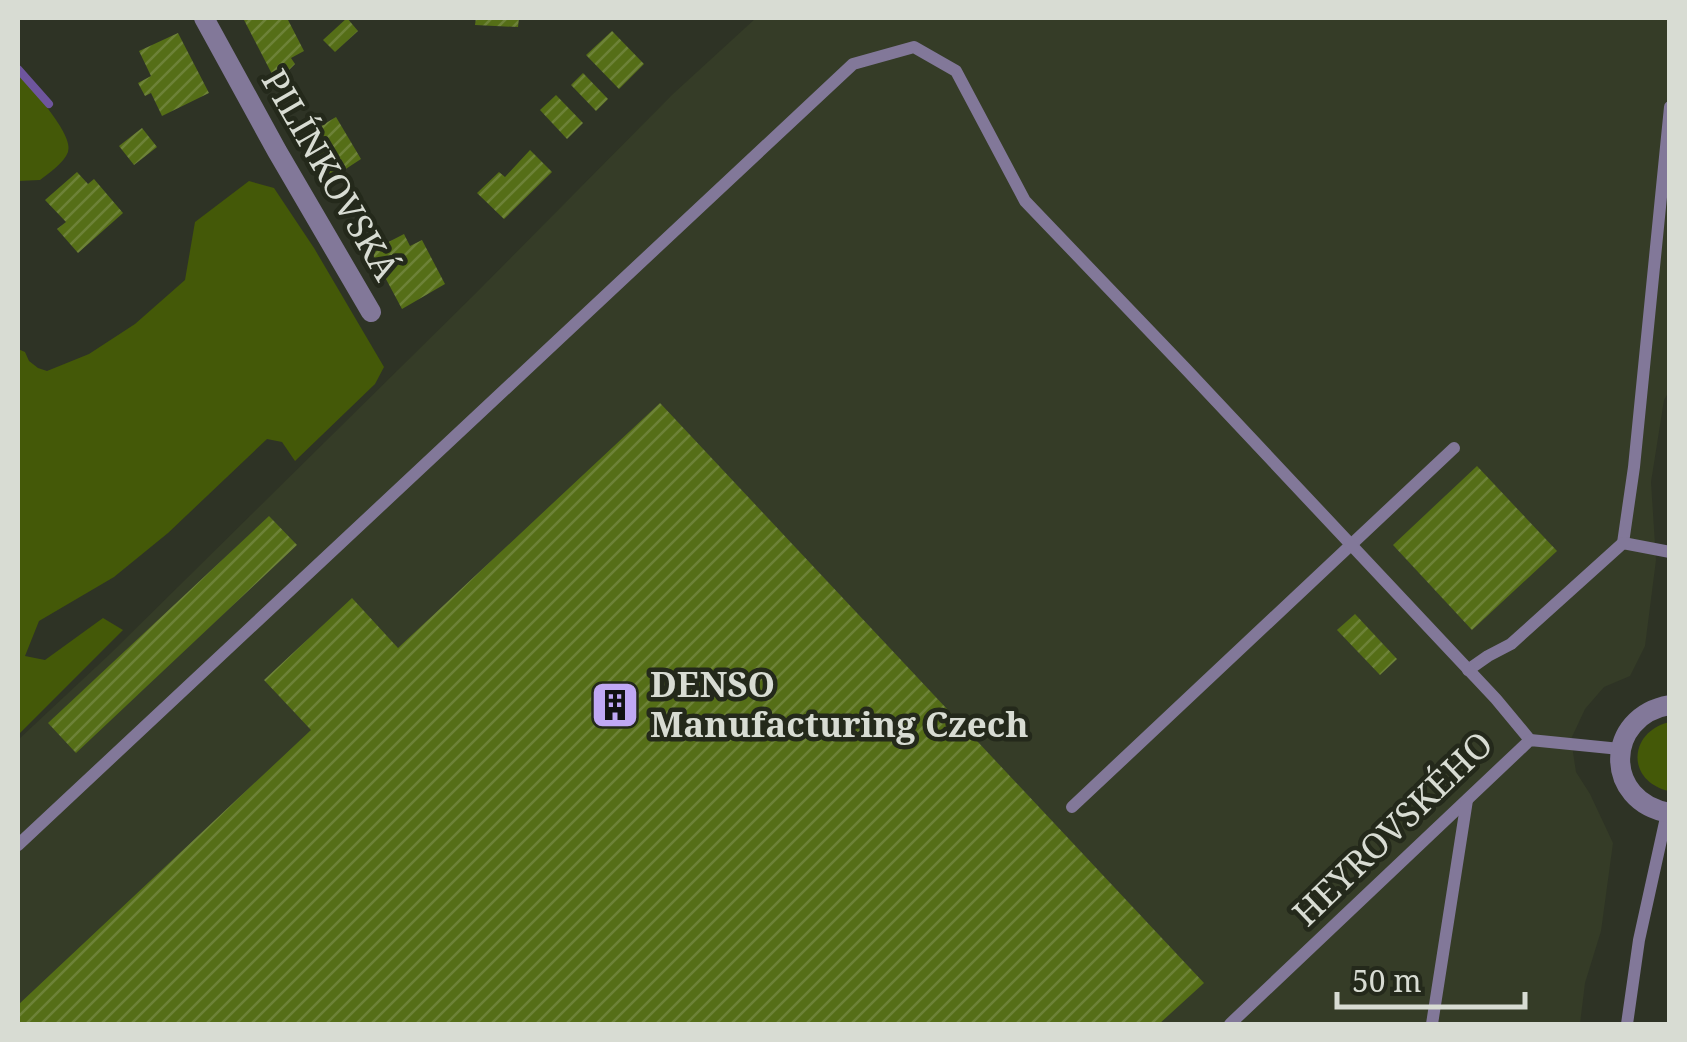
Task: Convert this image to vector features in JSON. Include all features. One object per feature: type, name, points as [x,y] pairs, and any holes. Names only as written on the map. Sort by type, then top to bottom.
[{"type":"street","name":"PILÍNKOVSKÁ","points":[[204,18],[276,151],[371,312]]},
{"type":"street","points":[[1668,813],[1646,805],[1630,791],[1621,771],[1620,749],[1637,720],[1656,708],[1670,705]]},
{"type":"lane","points":[[18,845],[853,64],[914,47],[956,72],[1025,201],[1496,699],[1530,740]]},
{"type":"lane","points":[[1468,670],[1512,644],[1623,543],[1670,108]]},
{"type":"lane","points":[[1072,807],[1454,448]]},
{"type":"lane","points":[[1623,543],[1670,552]]},
{"type":"lane","name":"HEYROVSKÉHO","points":[[1230,1024],[1530,740],[1620,749]]},
{"type":"lane","points":[[1432,1024],[1468,800]]},
{"type":"lane","points":[[1627,1024],[1638,940],[1668,813]]},
{"type":"shaded area","points":[[756,18],[1669,18],[1670,390],[1664,400],[1651,482],[1656,560],[1645,646],[1630,676],[1604,687],[1585,709],[1571,739],[1576,772],[1613,843],[1601,931],[1585,983],[1580,1024],[18,1024],[18,740],[111,653],[673,94]]},
{"type":"green space","points":[[18,72],[58,123],[68,144],[63,160],[40,180],[18,181]]},
{"type":"green space","points":[[249,181],[274,188],[384,367],[375,384],[295,461],[282,442],[267,439],[168,533],[114,577],[39,621],[25,656],[45,660],[103,618],[123,630],[18,735],[18,349],[38,368],[47,371],[89,354],[135,324],[185,280],[195,222]]},
{"type":"green space","points":[[1670,722],[1669,791],[1645,778],[1638,757],[1645,736]]},
{"type":"building","points":[[243,18],[287,18],[304,51],[291,58],[295,64],[286,73],[274,78]]},
{"type":"building","points":[[347,18],[358,31],[335,52],[323,40]]},
{"type":"building","points":[[476,18],[519,18],[518,27],[475,25]]},
{"type":"building","points":[[612,31],[644,64],[619,89],[586,55]]},
{"type":"building","points":[[178,33],[209,93],[162,116],[151,93],[145,96],[138,83],[151,76],[139,51]]},
{"type":"building","points":[[583,73],[608,99],[596,111],[571,85]]},
{"type":"building","points":[[556,95],[583,123],[567,139],[540,110]]},
{"type":"building","points":[[336,117],[361,159],[332,178],[306,135]]},
{"type":"building","points":[[142,128],[157,147],[134,165],[119,146]]},
{"type":"building","points":[[530,150],[552,172],[504,219],[477,193],[499,172],[505,177]]},
{"type":"building","points":[[77,172],[88,184],[94,179],[123,213],[78,253],[57,229],[66,222],[45,200]]},
{"type":"building","points":[[404,234],[410,246],[422,240],[445,284],[402,309],[371,251]]},
{"type":"building","name":"DENSO Manufacturing Czech","points":[[660,403],[1204,983],[1159,1024],[18,1024],[18,1005],[311,730],[264,680],[352,598],[398,648]]},
{"type":"building","points":[[1477,466],[1557,551],[1472,630],[1393,545]]},
{"type":"building","points":[[269,516],[297,545],[76,753],[48,723]]},
{"type":"building","points":[[1355,614],[1397,659],[1380,675],[1337,630]]},
{"type":"waterway","points":[[18,69],[49,104]]},
{"type":"place","name":"DENSO Manufacturing Czech","points":[[615,705]]}]
